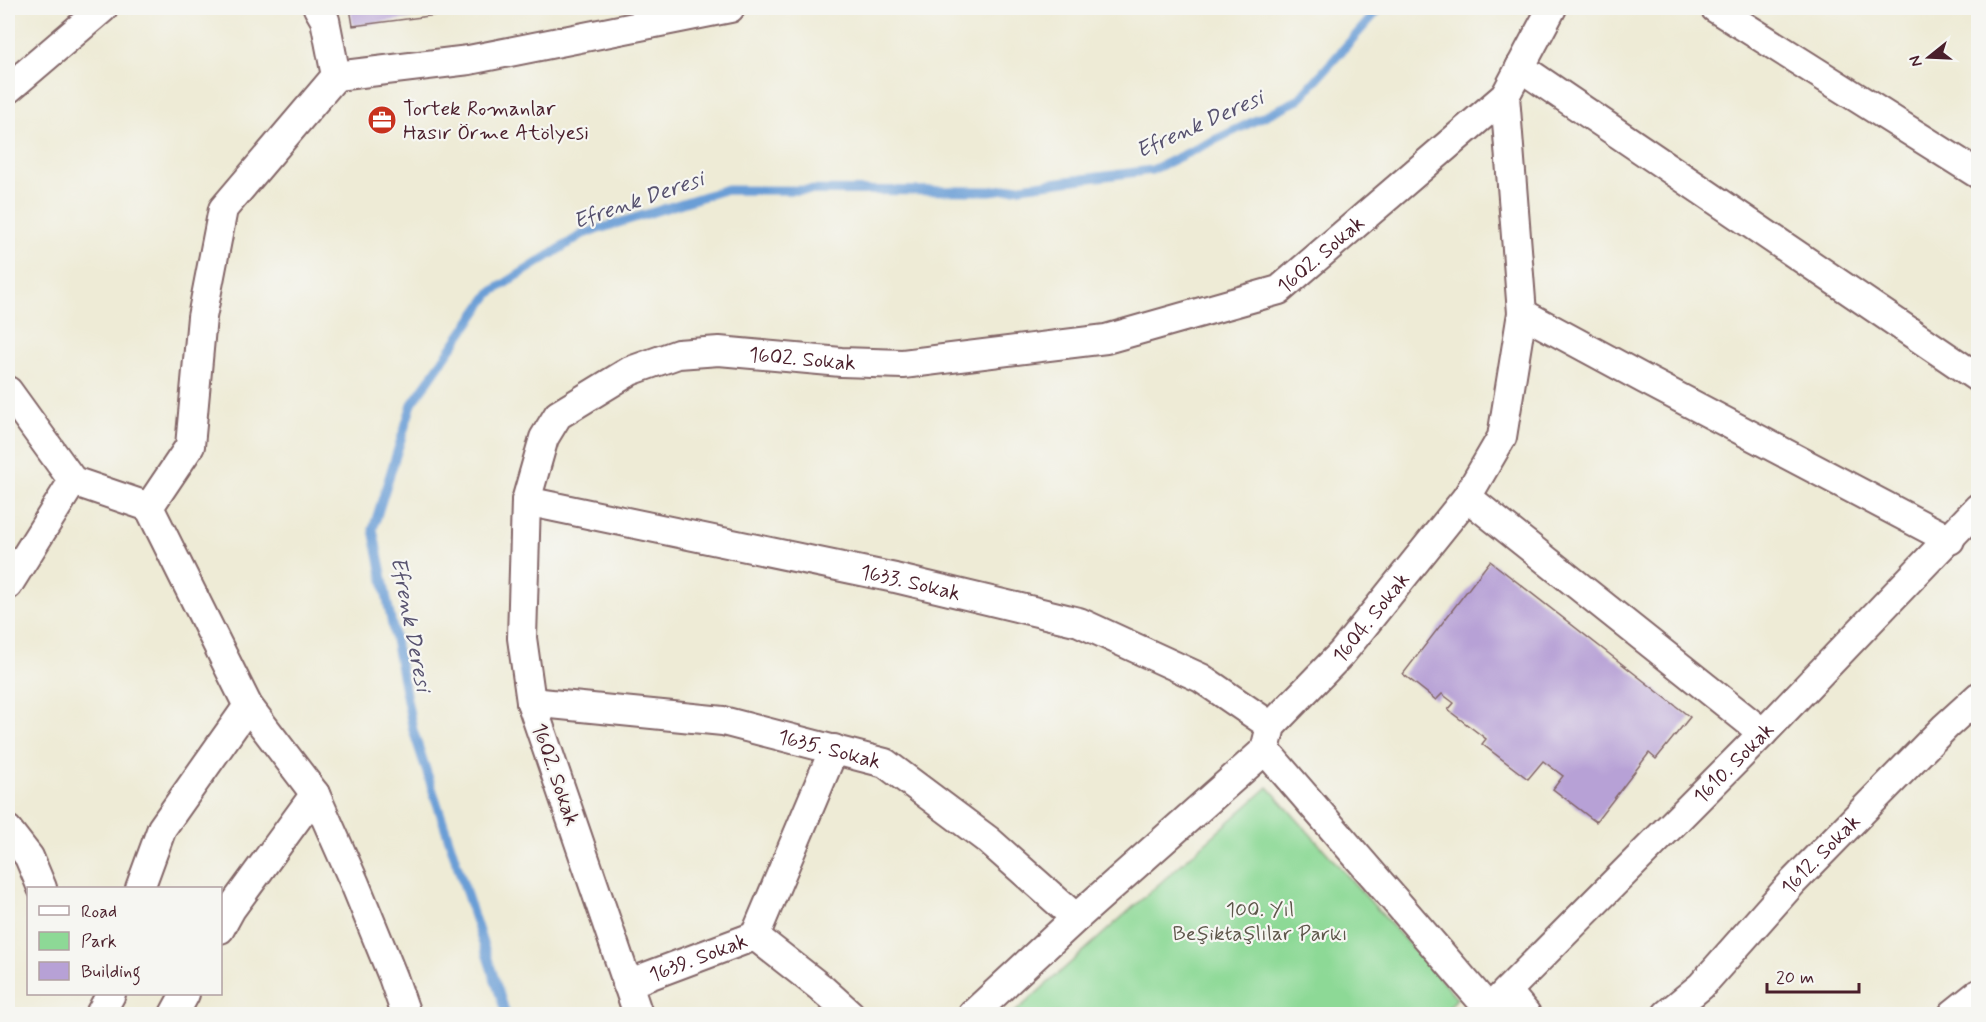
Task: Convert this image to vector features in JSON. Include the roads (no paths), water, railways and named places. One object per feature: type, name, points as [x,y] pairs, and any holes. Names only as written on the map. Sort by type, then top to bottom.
[{"type":"street","points":[[8,89],[103,8]]},
{"type":"street","points":[[318,8],[325,20],[336,76]]},
{"type":"street","points":[[149,507],[190,446],[202,317],[223,209],[336,76],[469,60],[730,8]]},
{"type":"street","name":"1602. Sokak","points":[[638,1014],[531,702],[522,638],[526,501],[544,438],[558,415],[630,371],[678,354],[719,351],[841,362],[903,364],[1106,339],[1279,290],[1505,96],[1552,8]]},
{"type":"street","points":[[1715,8],[1978,174]]},
{"type":"street","points":[[1520,67],[1978,378]]},
{"type":"street","name":"1604. Sokak","points":[[973,1014],[1268,738],[1342,653],[1467,497],[1502,437],[1522,313],[1505,96]]},
{"type":"street","points":[[1522,313],[1950,540]]},
{"type":"street","points":[[8,391],[73,481],[149,507],[248,706],[315,794],[359,894],[406,1014]]},
{"type":"street","points":[[8,585],[73,481]]},
{"type":"street","points":[[1467,497],[1763,733]]},
{"type":"street","name":"1633. Sokak","points":[[526,501],[895,578],[1079,622],[1201,678],[1268,738],[1493,1005],[1526,1014]]},
{"type":"street","name":"1610. Sokak","points":[[1493,1005],[1763,733],[1950,540],[1978,508]]},
{"type":"street","name":"1612. Sokak","points":[[1667,1014],[1701,986],[1793,882],[1945,727],[1978,697]]},
{"type":"street","name":"1635. Sokak","points":[[531,702],[723,721],[885,763],[988,840],[1076,918]]},
{"type":"street","points":[[140,887],[162,828],[248,706]]},
{"type":"street","points":[[755,936],[834,749]]},
{"type":"street","points":[[222,925],[231,909],[315,794]]},
{"type":"street","points":[[8,830],[30,857],[42,887]]},
{"type":"street","name":"1639. Sokak","points":[[627,984],[755,936],[820,987],[850,1014]]},
{"type":"street","points":[[1953,1014],[1978,994]]},
{"type":"street","points":[[100,1014],[110,995]]},
{"type":"street","points":[[174,1014],[184,995]]},
{"type":"waterway","name":"Efrenk Deresi","points":[[506,1014],[413,730],[373,529],[412,404],[490,293],[583,234],[724,190],[990,191],[1152,170],[1298,100],[1380,8]]},
{"type":"place","name":"Tortek Romanlar Hasır Örme Atölyesi","points":[[382,120]]},
{"type":"park label","name":"100. Yıl Beşiktaşlılar Parkı","points":[[1260,921]]}]
